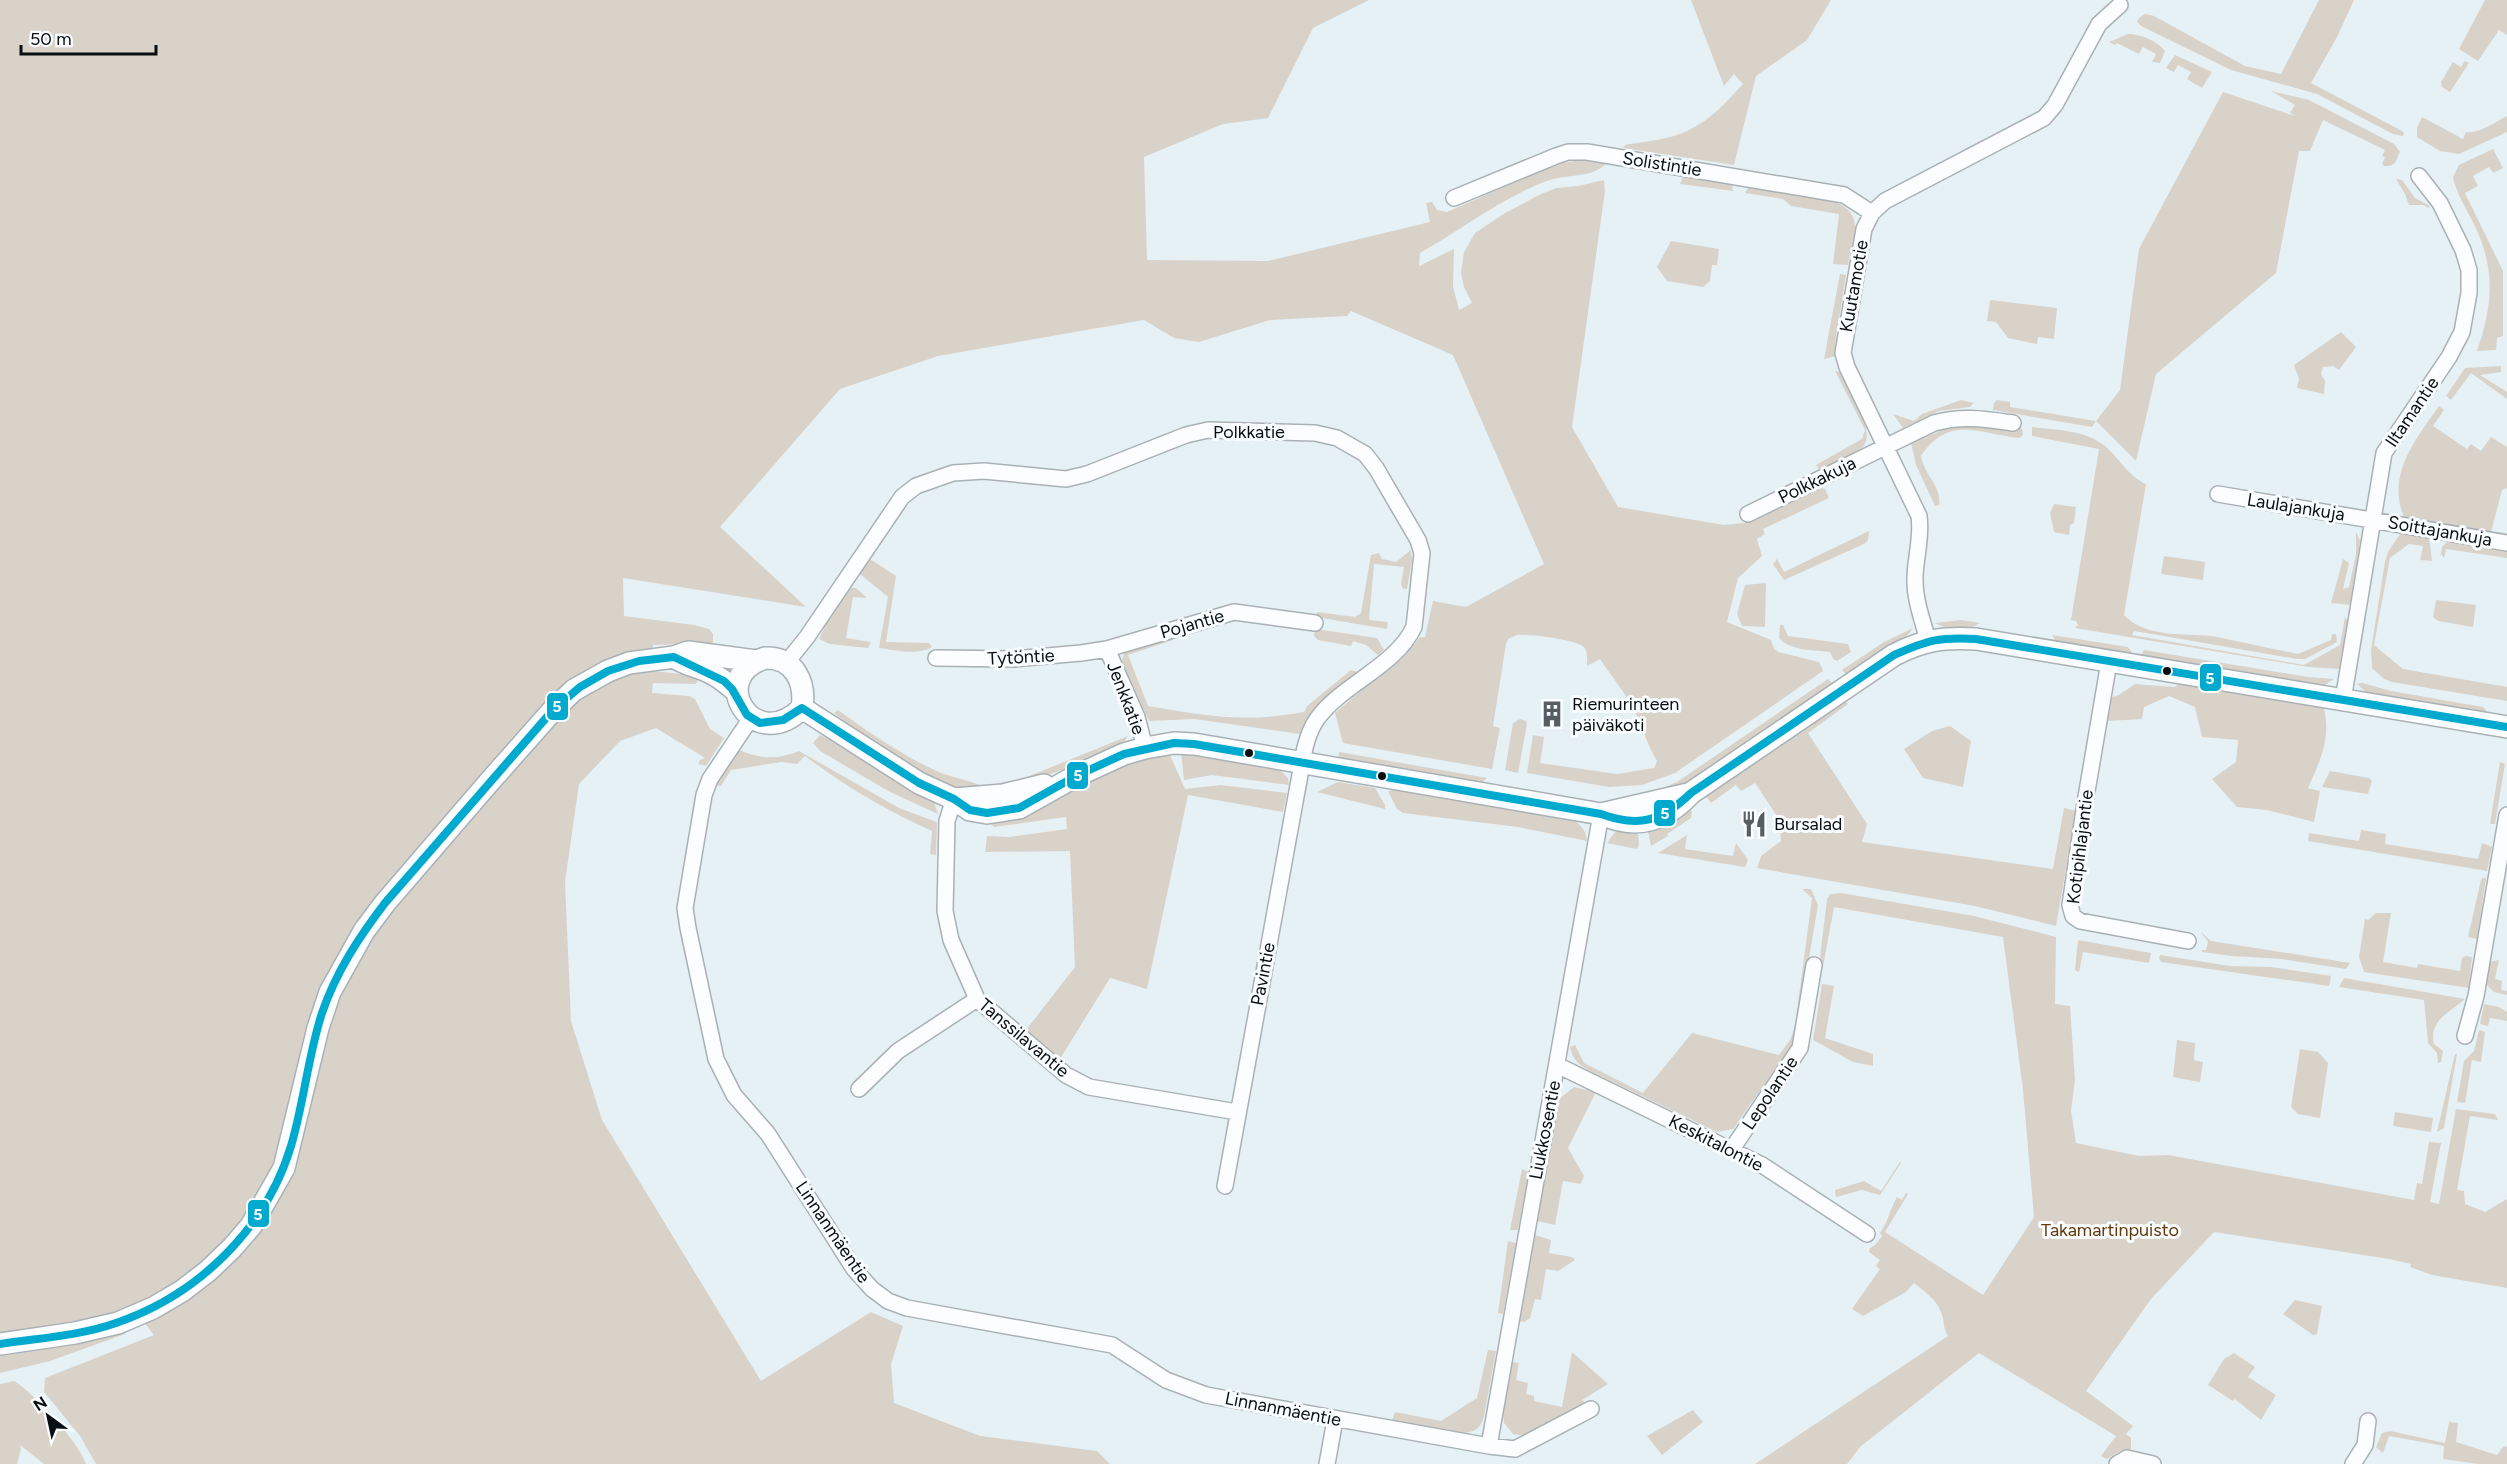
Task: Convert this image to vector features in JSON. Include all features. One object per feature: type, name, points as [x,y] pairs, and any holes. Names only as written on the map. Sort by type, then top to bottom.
[{"type":"street","points":[[1872,213],[1885,201],[1903,191],[2044,118],[2055,105],[2099,24],[2120,5]]},
{"type":"street","name":"Solistintie","points":[[1454,198],[1556,156],[1568,152],[1587,152],[1844,195],[1872,213]]},
{"type":"street","name":"Iltamantie","points":[[2343,700],[2384,453],[2450,357],[2462,333],[2469,293],[2469,270],[2463,250],[2440,203],[2419,176]]},
{"type":"street","name":"Kuutamotie","points":[[1872,213],[1860,243],[1843,353],[1846,367],[1918,516],[1921,531],[1915,575],[1915,594],[1928,640]]},
{"type":"street","name":"Polkkakuja","points":[[1748,514],[1934,423],[1952,418],[1969,417],[2013,423]]},
{"type":"street","name":"Polkkatie","points":[[787,662],[843,586],[902,497],[916,486],[953,473],[984,471],[1066,479],[1087,474],[1186,435],[1208,430],[1316,433],[1347,442],[1365,454],[1382,478],[1418,540],[1422,553],[1414,627],[1409,636],[1317,720],[1310,734],[1303,762]]},
{"type":"street","name":"Laulajankuja","points":[[2218,494],[2373,519]]},
{"type":"street","name":"Soittajankuja","points":[[2373,519],[2507,543]]},
{"type":"street","name":"Pojantie","points":[[1107,649],[1234,612],[1315,623]]},
{"type":"street","points":[[802,708],[919,783],[954,799],[970,810],[987,813],[1019,808],[1076,776],[1124,754],[1174,743],[1194,744],[1303,762],[1601,814],[1616,821],[1642,822],[1677,808],[1691,793],[1894,655],[1928,640],[1976,639],[2507,727]]},
{"type":"street","name":"Tytöntie","points":[[936,658],[1014,658],[1107,649]]},
{"type":"street","name":"Jenkkatie","points":[[1107,649],[1137,717],[1145,748]]},
{"type":"street","points":[[0,1344],[86,1331],[127,1319],[153,1308],[182,1291],[232,1248],[251,1226],[284,1168],[318,1028],[330,992],[364,931],[384,903],[490,780],[574,690],[608,671],[629,663],[674,657],[688,652],[756,661],[775,658],[787,662],[800,680],[803,690],[802,708],[794,715],[770,724],[751,718],[740,703],[737,692],[738,681],[742,672],[756,661]]},
{"type":"street","points":[[674,657],[685,665],[708,671],[723,679],[737,692]]},
{"type":"street","name":"Kotipihlajantie","points":[[2109,662],[2070,905],[2073,916],[2080,921],[2188,941]]},
{"type":"street","name":"Linnanmäentie","points":[[751,718],[710,779],[704,795],[686,897],[688,928],[716,1059],[724,1078],[734,1095],[768,1134],[854,1269],[872,1289],[888,1301],[907,1308],[1112,1345],[1166,1380],[1195,1391],[1489,1446],[1515,1449],[1591,1409]]},
{"type":"street","name":"Pavintie","points":[[1225,1186],[1303,762]]},
{"type":"street","name":"Tanssilavantie","points":[[954,799],[946,821],[945,911],[951,940],[977,999],[1066,1075],[1089,1087],[1237,1112]]},
{"type":"street","name":"Liukkosentie","points":[[1489,1446],[1601,814]]},
{"type":"street","points":[[2465,1036],[2476,996],[2507,815]]},
{"type":"street","name":"Lepolantie","points":[[1732,1149],[1800,1048],[1814,965]]},
{"type":"street","points":[[859,1089],[898,1051],[977,999]]},
{"type":"street","name":"Keskitalontie","points":[[1557,1065],[1762,1165],[1867,1234]]},
{"type":"street","points":[[1327,1464],[1335,1419]]},
{"type":"street","points":[[2353,1464],[2365,1445],[2368,1420]]},
{"type":"street","points":[[2117,1464],[2127,1458],[2153,1464]]},
{"type":"green space","points":[[0,0],[1369,0],[1313,28],[1268,118],[1223,124],[1144,157],[1147,260],[1268,261],[1430,222],[1426,203],[1432,202],[1437,210],[1447,212],[1556,164],[1581,160],[1607,163],[1595,171],[1550,180],[1517,194],[1420,253],[1419,266],[1454,249],[1453,286],[1459,310],[1472,303],[1464,287],[1461,273],[1464,252],[1475,233],[1505,213],[1556,188],[1604,180],[1605,191],[1572,427],[1618,507],[1724,525],[1752,522],[1820,487],[1825,489],[1829,498],[1763,529],[1765,534],[1757,539],[1762,556],[1738,578],[1727,622],[1771,640],[1774,649],[1779,652],[1819,662],[1823,671],[1675,773],[1642,785],[1609,787],[1527,773],[1533,735],[1544,737],[1540,763],[1617,774],[1654,768],[1657,761],[1630,703],[1600,659],[1587,666],[1587,654],[1580,644],[1541,636],[1517,635],[1508,639],[1506,644],[1493,726],[1500,728],[1492,769],[1343,743],[1335,713],[1415,644],[1420,637],[1425,637],[1433,601],[1466,607],[1544,564],[1453,355],[1351,311],[1347,316],[1270,320],[1199,342],[1174,338],[1144,320],[938,356],[840,389],[720,527],[806,607],[623,578],[624,616],[694,625],[709,629],[713,634],[713,646],[653,645],[653,671],[700,676],[696,684],[653,683],[652,693],[689,696],[695,699],[710,729],[724,738],[706,766],[698,764],[705,758],[656,728],[620,741],[579,784],[565,882],[571,1021],[602,1120],[761,1381],[871,1312],[903,1326],[891,1364],[894,1403],[980,1436],[1097,1451],[1110,1464],[96,1464],[80,1436],[44,1392],[45,1378],[154,1335],[131,1306],[89,1321],[0,1334]]},
{"type":"green space","points":[[1691,0],[1831,0],[1807,40],[1756,76],[1734,165],[1623,148],[1625,145],[1674,136],[1697,126],[1718,110],[1743,84],[1734,74],[1724,86]]},
{"type":"green space","points":[[2319,0],[2354,0],[2337,37],[2311,83],[2402,131],[2403,136],[2393,134],[2317,94],[2231,70],[2137,22],[2145,14],[2154,16],[2245,66],[2281,74]]},
{"type":"green space","points":[[2485,0],[2507,0],[2507,35],[2499,30],[2478,61],[2459,49]]},
{"type":"green space","points":[[2128,34],[2138,35],[2162,47],[2165,51],[2160,63],[2152,62],[2156,54],[2143,47],[2139,54],[2117,43],[2115,45],[2109,42]]},
{"type":"green space","points":[[2175,55],[2212,72],[2202,88],[2187,79],[2191,72],[2178,65],[2174,72],[2166,68]]},
{"type":"green space","points":[[2465,61],[2469,63],[2450,92],[2442,87],[2441,82],[2453,62],[2461,67]]},
{"type":"green space","points":[[2271,91],[2309,100],[2394,144],[2400,152],[2396,161],[2391,166],[2384,166],[2382,164],[2385,157],[2382,156],[2385,150],[2323,120],[2310,151],[2299,151],[2276,273],[2156,374],[2136,461],[2096,421],[2120,390],[2139,249],[2223,92],[2295,116],[2290,113],[2295,105]]},
{"type":"green space","points":[[2507,116],[2507,132],[2459,154],[2440,151],[2417,137],[2417,128],[2422,117],[2463,139],[2466,132],[2482,129]]},
{"type":"green space","points":[[2493,149],[2503,168],[2493,173],[2489,167],[2473,176],[2478,186],[2465,193],[2503,271],[2503,336],[2497,338],[2496,350],[2477,351],[2489,302],[2489,272],[2481,241],[2453,177],[2459,165]]},
{"type":"green space","points":[[1683,176],[1732,184],[1733,191],[1680,184]]},
{"type":"green space","points":[[2396,179],[2402,180],[2415,198],[2430,206],[2428,208],[2424,205],[2409,205]]},
{"type":"green space","points":[[1749,186],[1835,202],[1845,207],[1851,214],[1855,228],[1848,265],[1833,264],[1839,214],[1791,206],[1783,199],[1745,193]]},
{"type":"green space","points":[[1671,241],[1719,249],[1717,265],[1712,265],[1710,281],[1703,287],[1667,281],[1657,267]]},
{"type":"green space","points":[[1840,274],[1846,275],[1835,344],[1836,356],[1824,359]]},
{"type":"green space","points":[[1990,300],[2057,308],[2054,339],[2038,337],[2037,344],[2008,338],[1996,322],[1987,321]]},
{"type":"green space","points":[[2341,332],[2356,347],[2339,370],[2333,366],[2323,367],[2321,374],[2325,381],[2324,394],[2297,388],[2299,379],[2294,365]]},
{"type":"green space","points":[[2501,366],[2501,372],[2480,375],[2507,392],[2507,399],[2471,373],[2451,400],[2446,396],[2465,368]]},
{"type":"green space","points":[[1835,371],[1840,372],[1859,408],[1866,429],[1866,438],[1864,445],[1855,453],[1819,469],[1816,465],[1862,439],[1865,430]]},
{"type":"green space","points":[[1961,400],[1974,403],[1970,407],[1939,411],[1903,428],[1893,414],[1914,421],[1922,414]]},
{"type":"green space","points":[[1997,400],[2010,402],[2010,407],[2096,421],[2092,427],[1993,410]]},
{"type":"green space","points":[[2439,406],[2444,410],[2433,426],[2467,449],[2471,444],[2481,451],[2491,437],[2507,447],[2507,488],[2502,490],[2491,532],[2404,517],[2399,502],[2401,472],[2421,431]]},
{"type":"green space","points":[[1957,424],[2013,429],[2019,427],[2023,435],[2019,438],[1978,431],[1954,431],[1942,435],[1932,443],[1921,456],[1938,492],[1939,505],[1935,506],[1916,465],[1911,443]]},
{"type":"green space","points":[[2032,427],[2080,434],[2097,441],[2105,446],[2134,476],[2146,484],[2124,615],[2133,622],[2154,631],[2212,636],[2298,654],[2331,640],[2332,634],[2336,634],[2337,642],[2305,659],[2297,659],[2134,631],[2132,635],[2304,665],[2340,645],[2345,617],[2348,621],[2339,669],[2309,667],[2075,628],[2078,625],[2076,621],[2071,620],[2099,449],[2032,436]]},
{"type":"green space","points":[[2054,504],[2076,507],[2074,523],[2070,525],[2069,535],[2054,532],[2050,513]]},
{"type":"green space","points":[[1869,531],[1868,540],[1864,544],[1784,580],[1773,564],[1777,559],[1784,572]]},
{"type":"green space","points":[[2356,532],[2360,541],[2351,605],[2331,603],[2343,559],[2349,563],[2343,589],[2349,587],[2356,554]]},
{"type":"green space","points":[[2400,534],[2429,538],[2432,561],[2420,560],[2423,546],[2409,544],[2390,558],[2374,645],[2403,669],[2507,687],[2507,701],[2392,682],[2384,679],[2372,668],[2371,650],[2385,562],[2388,552]]},
{"type":"green space","points":[[2448,541],[2507,551],[2507,558],[2446,549],[2444,558],[2441,554],[2442,547]]},
{"type":"green space","points":[[1411,550],[1412,560],[1407,589],[1403,589],[1401,584],[1404,567],[1374,564],[1369,620],[1388,622],[1387,629],[1316,617],[1317,612],[1355,617],[1361,613],[1371,555],[1379,553],[1382,559],[1396,562]]},
{"type":"green space","points":[[2164,556],[2205,562],[2203,580],[2161,574]]},
{"type":"green space","points":[[870,559],[896,576],[886,642],[929,643],[932,647],[913,652],[879,648],[888,597],[860,574]]},
{"type":"green space","points":[[1766,583],[1765,627],[1742,626],[1737,614],[1745,585]]},
{"type":"green space","points":[[851,588],[856,588],[867,598],[853,597],[846,638],[871,642],[868,648],[830,644],[819,639],[828,620]]},
{"type":"green space","points":[[2436,600],[2476,605],[2473,627],[2438,621],[2433,617]]},
{"type":"green space","points":[[1961,620],[1980,623],[1969,628],[1957,629],[1934,623]]},
{"type":"green space","points":[[1780,625],[1783,625],[1788,636],[1848,644],[1851,652],[1837,661],[1833,659],[1830,652],[1789,645],[1779,638]]},
{"type":"green space","points":[[1913,628],[1904,640],[1847,675],[1842,670],[1884,642]]},
{"type":"green space","points":[[1315,629],[1377,638],[1384,650],[1378,655],[1366,645],[1353,641],[1351,646],[1318,640],[1314,636]]},
{"type":"green space","points":[[2052,635],[2128,647],[2131,656],[2057,643]]},
{"type":"green space","points":[[1173,636],[1173,640],[1128,655],[1148,706],[1189,713],[1244,718],[1304,712],[1307,706],[1351,670],[1358,672],[1309,716],[1300,734],[1194,719],[1149,721],[1122,661],[1124,653],[1130,649]]},
{"type":"green space","points":[[2144,650],[2308,677],[2334,679],[2321,687],[2140,657]]},
{"type":"green space","points":[[1828,679],[1834,685],[1693,781],[1676,789],[1648,794],[1677,782]]},
{"type":"green space","points":[[2185,682],[2323,705],[2326,737],[2321,757],[2308,788],[2320,791],[2314,822],[2267,810],[2237,807],[2212,779],[2236,762],[2238,740],[2202,737],[2195,707],[2169,696],[2144,707],[2142,719],[2108,721],[2112,697],[2135,684],[2174,687]]},
{"type":"green space","points":[[2362,683],[2391,691],[2483,707],[2486,710],[2485,714],[2369,695],[2357,684]]},
{"type":"green space","points":[[1844,698],[1848,704],[1808,733],[1867,824],[1862,842],[2053,869],[2064,808],[2076,811],[2056,926],[1975,906],[1757,868],[1761,856],[1781,841],[1779,819],[1755,783],[1741,791],[1736,785],[1711,803],[1705,795]]},
{"type":"green space","points":[[838,710],[913,759],[939,772],[983,787],[965,789],[951,787],[934,780],[878,746],[834,713]]},
{"type":"green space","points":[[1520,719],[1526,721],[1527,724],[1518,773],[1505,770],[1513,723]]},
{"type":"green space","points":[[1950,726],[1971,741],[1963,787],[1923,778],[1904,749],[1932,731]]},
{"type":"green space","points":[[820,735],[847,748],[926,796],[934,802],[938,814],[890,792],[820,751],[813,743]]},
{"type":"green space","points":[[1128,736],[1123,744],[1088,760],[1025,784],[993,791],[995,784],[1022,779]]},
{"type":"green space","points":[[739,750],[769,757],[799,751],[899,808],[937,822],[936,855],[930,854],[932,831],[867,797],[835,778],[805,756],[797,764],[781,762],[731,770],[721,786],[715,785]]},
{"type":"green space","points":[[1181,752],[1276,766],[1288,778],[1289,785],[1212,775],[1184,780]]},
{"type":"green space","points":[[1339,752],[1487,778],[1480,784],[1338,759]]},
{"type":"green space","points":[[1169,753],[1185,789],[1221,785],[1287,793],[1283,812],[1188,795],[1147,989],[1110,978],[1060,1059],[1026,1030],[1075,967],[1070,851],[985,852],[987,836],[1009,837],[1067,829],[1066,817],[994,827],[991,824],[992,820],[1022,816],[1087,781],[1135,759]]},
{"type":"green space","points":[[2500,762],[2505,764],[2495,824],[2490,824]]},
{"type":"green space","points":[[2330,771],[2369,778],[2372,781],[2368,794],[2322,787]]},
{"type":"green space","points":[[1338,782],[1375,788],[1385,809],[1317,792]]},
{"type":"green space","points":[[1391,785],[1567,816],[1581,826],[1587,841],[1518,827],[1403,813],[1397,809],[1388,791],[1391,791]]},
{"type":"green space","points":[[1688,808],[1692,812],[1691,818],[1651,846],[1647,827]]},
{"type":"green space","points":[[2361,830],[2386,834],[2385,844],[2478,859],[2482,843],[2492,847],[2487,871],[2308,841],[2309,833],[2359,841]]},
{"type":"green space","points":[[1638,831],[1637,849],[1607,843],[1615,832]]},
{"type":"green space","points":[[1687,835],[1685,849],[1733,856],[1736,843],[1748,860],[1745,867],[1658,853]]},
{"type":"green space","points":[[2483,878],[2486,878],[2477,939],[2468,937]]},
{"type":"green space","points":[[1802,889],[1811,889],[1818,905],[1795,1041],[1733,1129],[1717,1132],[1590,1071],[1575,1059],[1570,1047],[1575,1045],[1584,1063],[1643,1093],[1692,1033],[1779,1055],[1790,1040],[1795,1026],[1812,898]]},
{"type":"green space","name":"Takamartinpuisto","points":[[1841,893],[1974,916],[2056,937],[2055,1004],[2070,1006],[2075,1080],[2071,1111],[2076,1143],[2139,1156],[2168,1155],[2414,1200],[2417,1183],[2422,1184],[2429,1142],[2441,1143],[2430,1202],[2439,1204],[2456,1109],[2495,1114],[2498,1120],[2470,1116],[2457,1190],[2464,1191],[2465,1204],[2485,1212],[2507,1199],[2507,1288],[2432,1275],[2410,1267],[2411,1264],[2389,1259],[2214,1232],[2151,1299],[2086,1391],[2133,1426],[2126,1434],[2131,1438],[2131,1449],[2120,1451],[2107,1459],[2101,1456],[2116,1436],[1979,1353],[1860,1447],[1847,1464],[1755,1464],[1948,1336],[1939,1307],[1914,1283],[1906,1292],[1863,1316],[1852,1309],[1880,1269],[1876,1266],[1880,1260],[1869,1252],[1882,1236],[1880,1233],[1897,1197],[1902,1200],[1906,1193],[1908,1194],[1885,1232],[1983,1295],[2034,1217],[2023,1090],[2003,937],[1834,907],[1823,967],[1819,966],[1827,899],[1830,894]]},
{"type":"green space","points":[[2376,913],[2391,913],[2383,962],[2417,968],[2418,964],[2460,971],[2462,958],[2472,957],[2469,988],[2364,972],[2359,957],[2365,919],[2368,920]]},
{"type":"green space","points":[[2201,932],[2211,941],[2350,963],[2346,969],[2281,959],[2202,952],[2206,950],[2208,942]]},
{"type":"green space","points":[[2078,940],[2151,953],[2149,963],[2083,952],[2079,972],[2075,970]]},
{"type":"green space","points":[[2160,955],[2230,966],[2271,967],[2331,976],[2329,986],[2161,962]]},
{"type":"green space","points":[[2499,960],[2495,979],[2502,981],[2501,990],[2507,991],[2507,995],[2494,992],[2485,983],[2489,962]]},
{"type":"green space","points":[[2344,978],[2465,999],[2442,1018],[2434,1029],[2434,1044],[2443,1051],[2441,1062],[2438,1063],[2437,1053],[2428,1043],[2424,1000],[2339,987]]},
{"type":"green space","points":[[1822,984],[1834,986],[1825,1038],[1873,1054],[1873,1066],[1853,1062],[1813,1040]]},
{"type":"green space","points":[[2484,1004],[2499,1007],[2507,1012],[2507,1021],[2490,1018],[2488,1026],[2480,1024]]},
{"type":"green space","points":[[2479,1030],[2485,1032],[2481,1062],[2472,1060],[2465,1103],[2457,1102],[2464,1061],[2474,1051]]},
{"type":"green space","points":[[2177,1040],[2195,1043],[2194,1060],[2203,1062],[2200,1082],[2173,1077]]},
{"type":"green space","points":[[2300,1049],[2318,1052],[2328,1063],[2320,1118],[2298,1114],[2291,1107]]},
{"type":"green space","points":[[2455,1054],[2457,1054],[2444,1128],[2437,1132]]},
{"type":"green space","points":[[1574,1087],[1596,1092],[1568,1148],[1584,1176],[1581,1184],[1563,1181],[1555,1225],[1537,1221],[1559,1099]]},
{"type":"green space","points":[[2395,1112],[2433,1118],[2431,1132],[2393,1126]]},
{"type":"green space","points":[[1900,1162],[1880,1195],[1862,1190],[1836,1197],[1835,1190],[1864,1181],[1881,1191]]},
{"type":"green space","points":[[1522,1169],[1529,1172],[1518,1230],[1510,1230]]},
{"type":"green space","points":[[1535,1235],[1551,1240],[1549,1253],[1572,1257],[1575,1260],[1558,1271],[1546,1269],[1541,1300],[1535,1299],[1530,1318],[1524,1322],[1520,1321]]},
{"type":"green space","points":[[1508,1241],[1516,1243],[1503,1314],[1498,1313]]},
{"type":"green space","points":[[2295,1300],[2322,1306],[2317,1334],[2313,1335],[2283,1314]]},
{"type":"green space","points":[[126,1330],[125,1334],[50,1361],[0,1373],[0,1353]]},
{"type":"green space","points":[[1488,1350],[1496,1351],[1484,1416],[1476,1429],[1460,1433],[1392,1421],[1395,1412],[1441,1421],[1477,1398]]},
{"type":"green space","points":[[1572,1352],[1608,1384],[1582,1400],[1586,1404],[1525,1436],[1513,1434],[1504,1423],[1503,1414],[1512,1362],[1519,1363],[1516,1380],[1528,1383],[1526,1394],[1534,1396],[1534,1401],[1562,1407]]},
{"type":"green space","points":[[2234,1353],[2255,1367],[2248,1377],[2276,1395],[2261,1420],[2235,1399],[2233,1401],[2208,1385],[2224,1359]]},
{"type":"green space","points":[[14,1381],[33,1396],[55,1419],[74,1443],[86,1464],[44,1464],[20,1445],[17,1464],[0,1464],[0,1384]]},
{"type":"green space","points":[[1693,1410],[1703,1422],[1662,1455],[1647,1436]]},
{"type":"green space","points":[[2449,1422],[2458,1423],[2456,1442],[2497,1455],[2504,1446],[2507,1447],[2507,1464],[2478,1464],[2443,1459],[2444,1446],[2389,1436],[2383,1453],[2376,1447],[2382,1433],[2390,1431],[2445,1443]]},
{"type":"transit line","name":"5","points":[[0,1344],[73,1334],[116,1323],[146,1311],[174,1295],[201,1277],[225,1255],[265,1205],[280,1176],[291,1146],[322,1013],[341,969],[366,929],[385,903],[553,710],[580,687],[608,671],[639,661],[674,657],[724,681],[732,689],[747,715],[760,723],[783,720],[802,708],[919,783],[954,799],[970,810],[987,813],[1019,808],[1076,776],[1124,754],[1174,743],[1194,744],[1601,814],[1627,821],[1639,821],[1660,816],[1670,810],[1691,793],[1894,655],[1943,639],[1976,639],[2507,727]]},
{"type":"place","name":"Riemurinteen päiväkoti","points":[[1552,714]]},
{"type":"place","name":"Bursalad","points":[[1754,824]]}]
